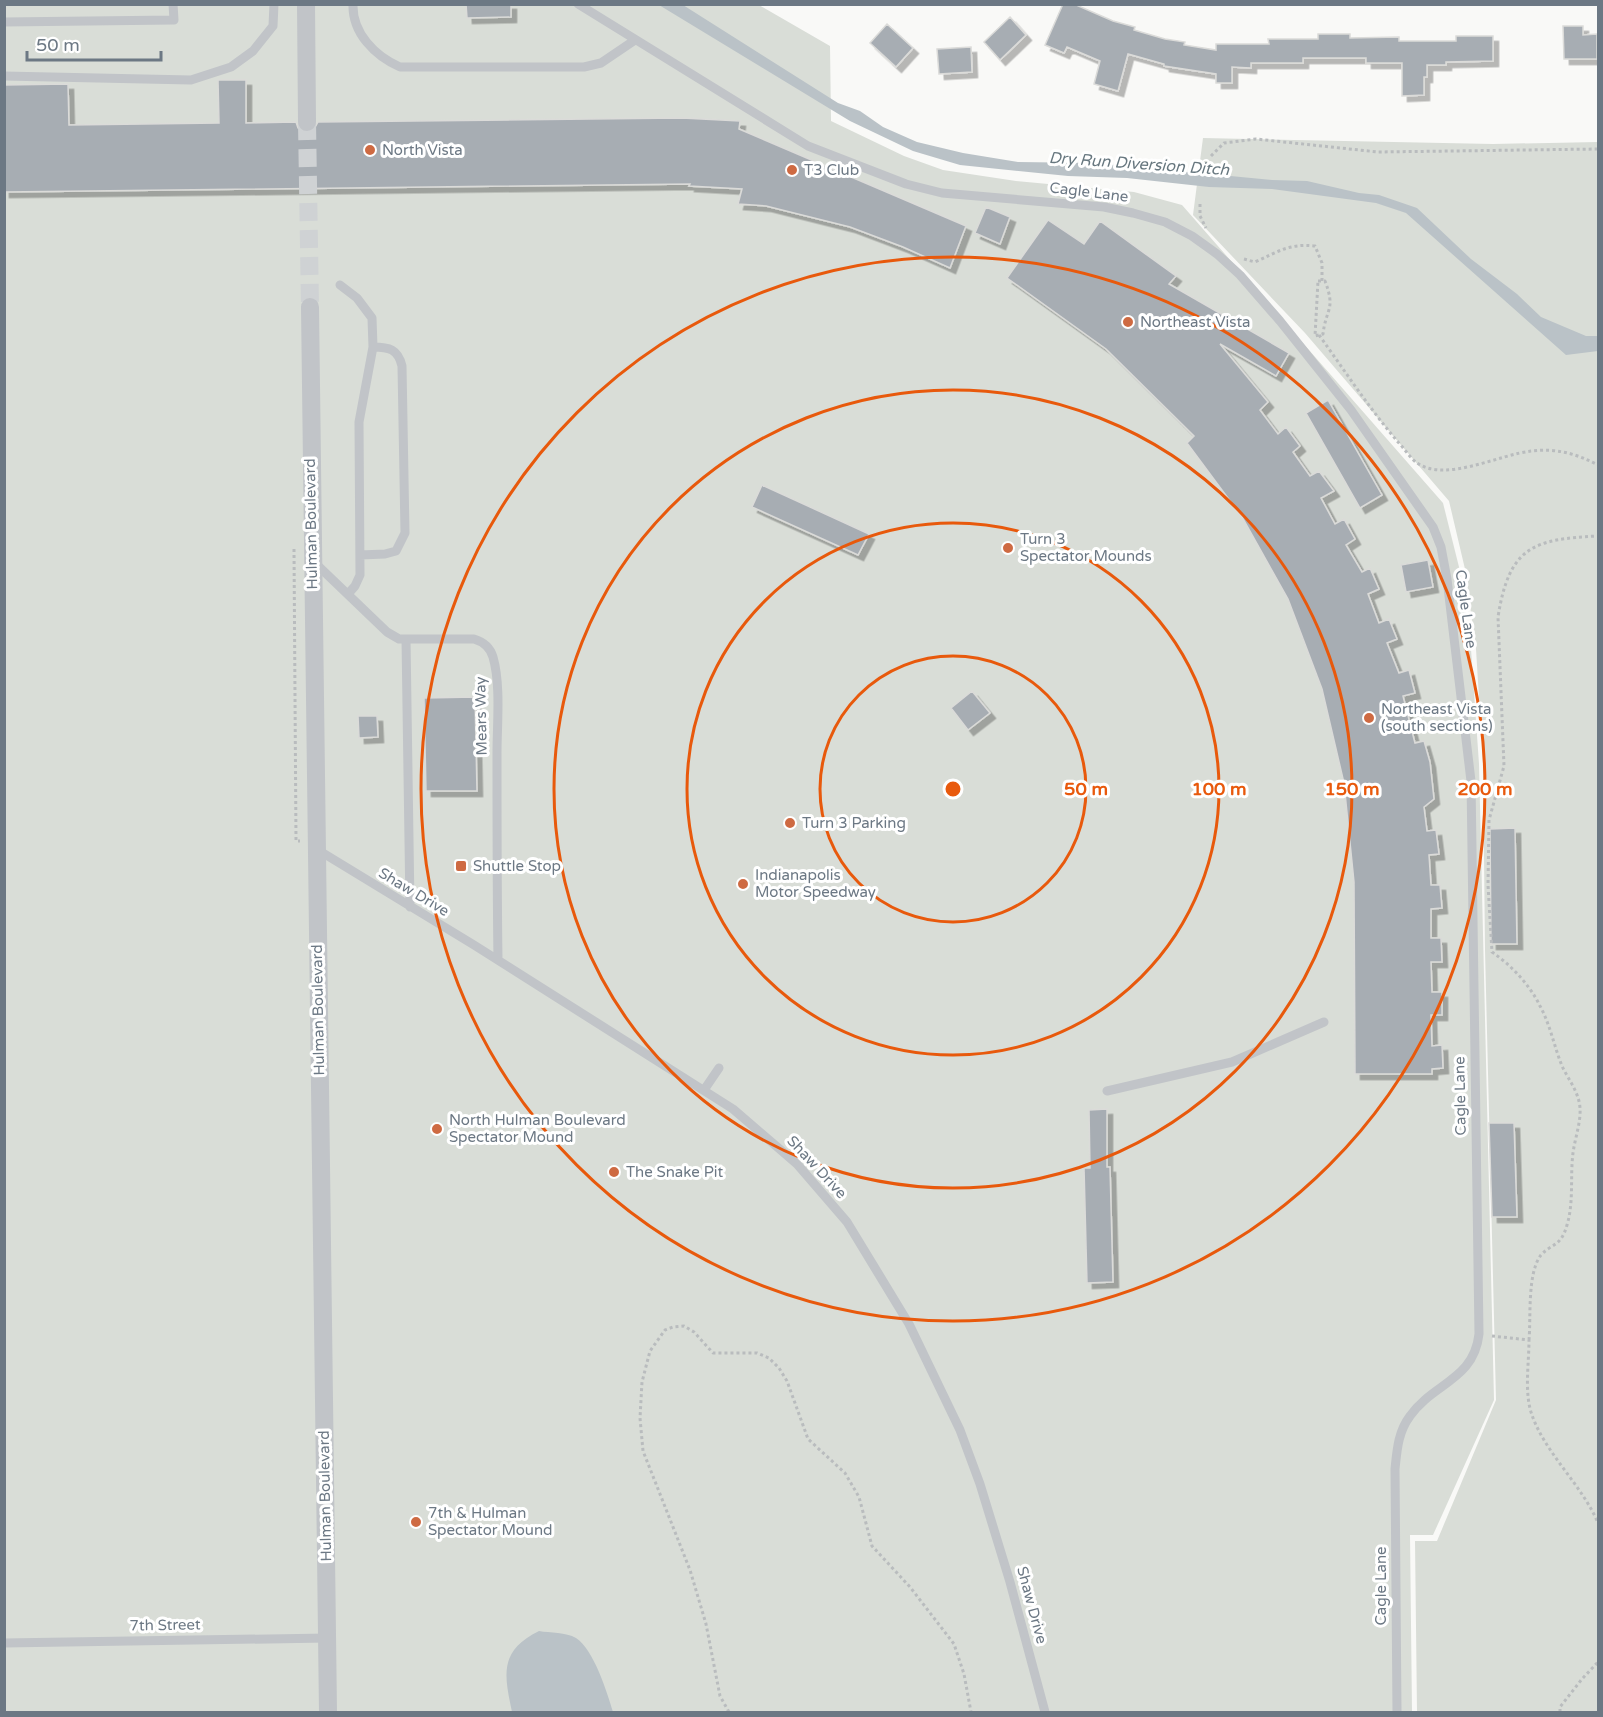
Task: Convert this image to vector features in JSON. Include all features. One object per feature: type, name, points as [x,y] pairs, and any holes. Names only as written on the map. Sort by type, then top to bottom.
[{"type":"street","points":[[306,4],[307,122]]},
{"type":"street","name":"Hulman Boulevard","points":[[310,307],[328,1713]]},
{"type":"lane","points":[[4,22],[174,20],[173,4]]},
{"type":"lane","points":[[4,76],[191,80],[231,67],[253,51],[273,26],[274,4]]},
{"type":"lane","points":[[299,4],[307,28]]},
{"type":"lane","points":[[353,4],[356,27],[370,47],[388,62],[400,67],[584,67],[601,63],[635,40]]},
{"type":"lane","name":"Cagle Lane","points":[[578,4],[808,146],[906,184],[942,193],[1104,207],[1165,222],[1192,236],[1240,275],[1280,321],[1350,410],[1433,527],[1441,547],[1447,579],[1471,781],[1479,1334],[1472,1360],[1458,1376],[1424,1400],[1410,1416],[1397,1442],[1395,1469],[1397,1713]]},
{"type":"lane","points":[[340,285],[357,298],[372,318],[373,347],[359,422],[360,575],[348,594]]},
{"type":"lane","points":[[360,555],[386,554],[396,551],[405,533],[402,366],[400,356],[394,350],[387,347],[373,347]]},
{"type":"lane","name":"Mears Way","points":[[312,559],[387,632],[399,639],[474,639],[482,641],[493,656],[496,676],[497,724],[498,960]]},
{"type":"lane","points":[[406,639],[410,908]]},
{"type":"lane","name":"Shaw Drive","points":[[316,848],[410,908],[498,960],[748,1120],[797,1164],[848,1222],[909,1324],[960,1430],[980,1484],[1010,1582],[1045,1713]]},
{"type":"lane","points":[[1107,1091],[1232,1062],[1324,1022]]},
{"type":"lane","points":[[704,1090],[719,1068]]},
{"type":"lane","name":"7th Street","points":[[4,1643],[327,1638]]},
{"type":"path","points":[[1211,156],[1224,143],[1256,139],[1378,152],[1599,149]]},
{"type":"path","points":[[1200,204],[1200,216],[1206,228],[1214,235]]},
{"type":"path","points":[[1238,254],[1246,260],[1255,262],[1291,246],[1300,244],[1315,246],[1322,263],[1322,281]]},
{"type":"path","points":[[1322,281],[1318,281],[1315,336],[1319,335],[1379,420],[1416,462],[1432,470],[1464,468],[1504,456],[1533,451],[1566,451],[1599,465]]},
{"type":"path","points":[[1319,335],[1323,334],[1324,320],[1329,314],[1332,298],[1325,281],[1322,281]]},
{"type":"path","points":[[1599,536],[1563,538],[1532,547],[1519,559],[1510,572],[1501,596],[1498,617],[1504,766],[1489,820],[1488,885],[1492,952],[1505,961],[1541,1006],[1580,1109],[1573,1154],[1568,1224],[1562,1238],[1542,1255],[1532,1283],[1529,1403],[1544,1438],[1599,1523]]},
{"type":"path","points":[[729,1713],[720,1696],[706,1624],[690,1570],[643,1451],[639,1418],[642,1382],[650,1351],[666,1330],[673,1327],[684,1326],[694,1332],[713,1353],[757,1353],[769,1358],[779,1368],[787,1381],[808,1438],[844,1473],[859,1497],[872,1546],[910,1587],[954,1644],[964,1674],[971,1713]]},
{"type":"path","points":[[1479,1334],[1529,1341]]},
{"type":"path","points":[[1560,1713],[1560,1707],[1599,1662]]},
{"type":"shaded area","name":"Indianapolis Motor Speedway","points":[[5,5],[759,5],[830,46],[831,121],[904,156],[943,170],[1016,181],[1134,192],[1182,205],[1443,503],[1460,571],[1471,649],[1479,764],[1494,1400],[1433,1535],[1410,1535],[1412,1712],[5,1712]]},
{"type":"shaded area","points":[[659,5],[683,5],[838,103],[860,111],[883,127],[917,142],[963,153],[1018,162],[1095,163],[1272,180],[1307,181],[1359,193],[1379,195],[1417,208],[1471,259],[1517,294],[1541,317],[1586,336],[1598,336],[1598,351],[1566,355],[1406,213],[1376,203],[1272,189],[1209,187],[960,165],[913,151],[850,121]]},
{"type":"shaded area","points":[[1203,138],[1493,144],[1598,142],[1598,1712],[1417,1712],[1415,1541],[1437,1541],[1496,1400],[1485,950],[1483,763],[1476,649],[1465,569],[1449,501],[1305,333],[1193,215]]},
{"type":"shaded area","points":[[539,1631],[568,1635],[583,1644],[599,1672],[613,1712],[512,1712],[506,1675],[511,1655],[526,1639]]},
{"type":"building","points":[[466,4],[511,4],[511,17],[467,18]]},
{"type":"building","points":[[1063,4],[1074,4],[1113,21],[1135,27],[1134,30],[1185,42],[1184,45],[1216,50],[1216,44],[1269,44],[1268,39],[1318,39],[1318,34],[1350,34],[1350,38],[1399,37],[1399,41],[1456,41],[1456,36],[1493,36],[1493,61],[1446,62],[1446,65],[1427,65],[1424,95],[1402,96],[1402,63],[1366,63],[1366,58],[1303,58],[1303,63],[1251,63],[1251,68],[1232,67],[1232,83],[1216,83],[1216,74],[1164,66],[1164,64],[1128,54],[1118,91],[1094,84],[1100,61],[1067,47],[1064,53],[1045,45]]},
{"type":"building","points":[[1010,17],[1026,35],[1000,60],[984,42]]},
{"type":"building","points":[[887,24],[913,48],[896,67],[870,43]]},
{"type":"building","points":[[1563,26],[1583,26],[1583,35],[1597,34],[1597,59],[1564,59]]},
{"type":"building","points":[[971,47],[972,72],[939,74],[937,49]]},
{"type":"building","name":"North Vista","points":[[218,80],[246,80],[246,123],[296,122],[298,128],[307,133],[313,131],[318,122],[682,118],[740,121],[739,129],[966,226],[950,268],[850,227],[766,206],[738,204],[742,189],[689,186],[690,184],[4,192],[4,85],[68,84],[69,125],[219,123]]},
{"type":"building","points":[[986,207],[1010,217],[1000,244],[975,233]]},
{"type":"building","name":"Northeast Vista (south sections)","points":[[1048,220],[1084,244],[1100,221],[1176,276],[1169,284],[1289,353],[1276,376],[1220,344],[1268,402],[1260,410],[1278,434],[1286,427],[1300,446],[1293,452],[1310,476],[1319,471],[1334,491],[1321,498],[1335,524],[1344,519],[1355,539],[1346,545],[1362,572],[1370,568],[1379,589],[1368,594],[1379,623],[1389,619],[1397,639],[1387,643],[1399,673],[1409,670],[1415,693],[1403,696],[1415,743],[1424,741],[1430,762],[1434,799],[1424,807],[1427,831],[1436,830],[1439,854],[1429,855],[1431,885],[1440,885],[1442,908],[1431,909],[1431,938],[1441,938],[1442,962],[1431,962],[1432,992],[1442,992],[1442,1015],[1431,1015],[1432,1046],[1442,1045],[1443,1068],[1432,1069],[1432,1074],[1355,1074],[1354,882],[1344,783],[1322,689],[1288,599],[1242,517],[1187,443],[1194,436],[1106,349],[1007,278]]},
{"type":"building","points":[[1328,400],[1382,495],[1360,508],[1306,413]]},
{"type":"building","points":[[762,485],[869,534],[858,555],[752,507]]},
{"type":"building","points":[[1428,560],[1433,587],[1406,592],[1401,565]]},
{"type":"building","points":[[972,691],[990,713],[968,730],[951,708]]},
{"type":"building","points":[[475,697],[477,791],[426,791],[424,698]]},
{"type":"building","points":[[358,716],[377,716],[378,737],[359,738]]},
{"type":"building","points":[[1515,828],[1517,944],[1491,944],[1490,829]]},
{"type":"building","points":[[1107,1109],[1107,1167],[1110,1167],[1113,1282],[1087,1283],[1084,1168],[1090,1168],[1089,1110]]},
{"type":"building","points":[[1489,1123],[1514,1123],[1517,1217],[1492,1217]]},
{"type":"tunnel","points":[[307,122],[310,307]]},
{"type":"place","name":"North Vista","points":[[370,150]]},
{"type":"place","name":"T3 Club","points":[[792,170]]},
{"type":"place","name":"Northeast Vista","points":[[1128,322]]},
{"type":"place","name":"Turn 3 Spectator Mounds","points":[[1008,548]]},
{"type":"place","name":"Northeast Vista (south sections)","points":[[1369,718]]},
{"type":"place","name":"Turn 3 Parking","points":[[790,823]]},
{"type":"place","name":"Shuttle Stop","points":[[461,866]]},
{"type":"place","name":"Indianapolis Motor Speedway","points":[[743,884]]},
{"type":"place","name":"North Hulman Boulevard Spectator Mound","points":[[437,1129]]},
{"type":"place","name":"The Snake Pit","points":[[614,1172]]},
{"type":"place","name":"7th & Hulman Spectator Mound","points":[[416,1522]]},
{"type":"water label","name":"Dry Run Diversion Ditch","points":[[1139,163]]}]
